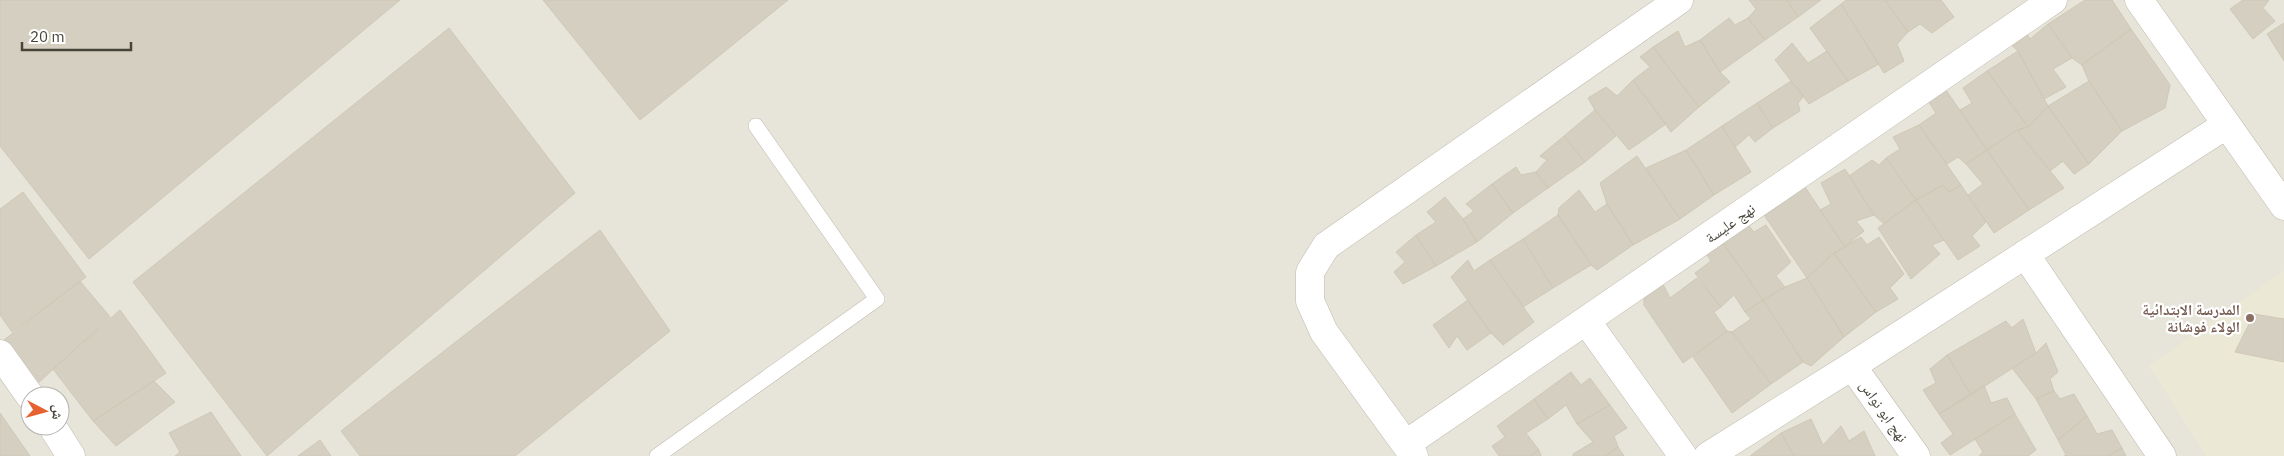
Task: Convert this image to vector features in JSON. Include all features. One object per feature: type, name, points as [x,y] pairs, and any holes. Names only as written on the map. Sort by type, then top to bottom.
[{"type":"street","points":[[1410,450],[1324,332],[1310,301],[1310,272],[1326,246],[1678,0]]},
{"type":"street","name":"نهج عليسة","points":[[1410,450],[1586,322],[2053,0]]},
{"type":"street","points":[[2139,0],[2284,206]]},
{"type":"street","points":[[1708,456],[1852,366],[2226,125]]},
{"type":"street","points":[[2025,254],[2162,456]]},
{"type":"street","points":[[1586,322],[1683,456]]},
{"type":"street","points":[[0,354],[23,386]]},
{"type":"street","name":"نهج ابو نواس","points":[[1852,366],[1916,456]]},
{"type":"street","points":[[59,436],[72,456]]},
{"type":"lane","points":[[656,456],[877,299],[756,126]]},
{"type":"shaded area","points":[[0,0],[2284,0],[2284,456],[0,456]]},
{"type":"shaded area","name":"المدرسة الابتدائية الولاء فوشانة","points":[[2284,271],[2284,456],[2206,456],[2149,366]]},
{"type":"building","points":[[0,0],[400,0],[89,259],[0,146]]},
{"type":"building","points":[[543,0],[788,0],[640,120]]},
{"type":"building","points":[[1749,0],[1787,0],[1798,17],[1765,40],[1748,18],[1756,9]]},
{"type":"building","points":[[1787,0],[1821,0],[1798,17]]},
{"type":"building","points":[[1846,0],[1885,0],[1908,32],[1897,44],[1904,61],[1884,73],[1841,4]]},
{"type":"building","points":[[1885,0],[1941,0],[1954,17],[1932,33],[1920,24],[1908,32]]},
{"type":"building","points":[[2085,0],[2112,0],[2131,29],[2082,65],[2072,58],[2048,24]]},
{"type":"building","points":[[2243,0],[2269,0],[2263,8],[2275,21],[2253,39],[2230,9]]},
{"type":"building","points":[[1841,4],[1879,64],[1848,81],[1810,28]]},
{"type":"building","points":[[1729,18],[1735,25],[1748,18],[1765,40],[1720,72],[1700,40]]},
{"type":"building","points":[[2284,23],[2284,61],[2267,34]]},
{"type":"building","points":[[2048,24],[2072,58],[2053,69],[2066,87],[2044,99],[2018,51],[2006,40],[2024,29],[2030,39]]},
{"type":"building","points":[[449,28],[575,193],[267,456],[133,282]]},
{"type":"building","points":[[2131,29],[2170,85],[2165,108],[2122,131],[2089,81],[2082,65]]},
{"type":"building","points":[[1678,31],[1685,47],[1700,40],[1720,72],[1730,82],[1699,107],[1653,47]]},
{"type":"building","points":[[1792,43],[1808,63],[1827,51],[1848,81],[1809,104],[1775,60]]},
{"type":"building","points":[[1653,47],[1699,107],[1671,132],[1633,80],[1650,67],[1640,57]]},
{"type":"building","points":[[2018,51],[2048,106],[2028,127],[1987,71]]},
{"type":"building","points":[[1987,71],[2028,127],[2017,130],[1987,150],[1960,110],[1972,103],[1963,88]]},
{"type":"building","points":[[1633,80],[1666,124],[1629,150],[1595,110],[1588,98],[1606,87],[1617,96]]},
{"type":"building","points":[[1791,81],[1804,96],[1798,103],[1800,111],[1773,128],[1757,103]]},
{"type":"building","points":[[2089,81],[2122,131],[2089,164],[2048,106]]},
{"type":"building","points":[[1946,90],[1987,150],[1966,164],[1958,157],[1947,164],[1919,125],[1936,113],[1928,101]]},
{"type":"building","points":[[1757,103],[1773,128],[1755,142],[1749,135],[1735,147],[1722,126]]},
{"type":"building","points":[[2048,106],[2089,164],[2074,174],[2063,161],[2050,171],[2017,130],[2028,127]]},
{"type":"building","points":[[1595,110],[1616,136],[1585,162],[1564,136]]},
{"type":"building","points":[[1919,125],[1961,185],[1949,192],[1943,185],[1916,200],[1886,158],[1900,149],[1893,137]]},
{"type":"building","points":[[1722,126],[1751,172],[1714,195],[1686,150]]},
{"type":"building","points":[[2017,130],[2064,188],[2029,210],[1987,150]]},
{"type":"building","points":[[1564,136],[1585,162],[1548,188],[1536,172],[1547,160],[1540,156]]},
{"type":"building","points":[[1686,150],[1714,195],[1680,219],[1646,168]]},
{"type":"building","points":[[1987,150],[2029,210],[1994,233],[1968,195],[1983,184],[1966,164]]},
{"type":"building","points":[[1637,156],[1680,219],[1633,245],[1607,204],[1600,183]]},
{"type":"building","points":[[1886,158],[1916,200],[1884,224],[1874,215],[1849,176],[1872,160],[1879,165]]},
{"type":"building","points":[[1516,167],[1521,175],[1536,172],[1548,188],[1513,213],[1492,184]]},
{"type":"building","points":[[1845,169],[1874,215],[1856,221],[1864,231],[1845,247],[1820,210],[1831,204],[1821,183]]},
{"type":"building","points":[[1492,184],[1513,213],[1477,242],[1463,219],[1474,211],[1466,204]]},
{"type":"building","points":[[1943,185],[1949,192],[1961,185],[1986,222],[1972,236],[1980,246],[1958,260],[1916,200]]},
{"type":"building","points":[[1805,187],[1845,247],[1834,253],[1807,278],[1762,212]]},
{"type":"building","points":[[1579,190],[1595,212],[1607,204],[1633,245],[1597,270],[1591,265],[1558,215],[1559,208]]},
{"type":"building","points":[[23,192],[86,277],[12,332],[0,315],[0,209]]},
{"type":"building","points":[[1445,197],[1463,219],[1477,242],[1436,266],[1416,235],[1436,222],[1427,212]]},
{"type":"building","points":[[1916,200],[1944,240],[1932,245],[1940,254],[1911,279],[1878,228]]},
{"type":"building","points":[[1558,215],[1591,265],[1553,288],[1523,239]]},
{"type":"building","points":[[1748,225],[1754,232],[1766,225],[1791,262],[1776,276],[1785,287],[1763,300],[1721,240]]},
{"type":"building","points":[[600,230],[670,331],[515,456],[360,456],[341,431]]},
{"type":"building","points":[[1416,235],[1436,266],[1403,284],[1394,272],[1405,262],[1396,252]]},
{"type":"building","points":[[1861,237],[1867,245],[1879,237],[1904,274],[1890,288],[1898,299],[1876,312],[1834,253]]},
{"type":"building","points":[[1523,239],[1553,288],[1523,307],[1490,260]]},
{"type":"building","points":[[1721,240],[1763,300],[1745,312],[1734,295],[1721,307],[1695,273],[1711,261],[1704,250]]},
{"type":"building","points":[[1834,253],[1876,312],[1844,337],[1807,278]]},
{"type":"building","points":[[1468,260],[1474,271],[1490,260],[1534,322],[1503,345],[1491,333],[1451,277]]},
{"type":"building","points":[[1697,278],[1721,307],[1714,312],[1727,331],[1683,363],[1644,305],[1644,297],[1663,284],[1670,298]]},
{"type":"building","points":[[1807,278],[1844,337],[1811,366],[1803,362],[1763,300],[1785,287]]},
{"type":"building","points":[[80,281],[110,317],[36,385],[4,340]]},
{"type":"building","points":[[1468,300],[1491,333],[1467,350],[1457,336],[1449,348],[1433,325]]},
{"type":"building","points":[[1763,300],[1803,362],[1771,384],[1732,332],[1751,319],[1745,312]]},
{"type":"building","points":[[120,310],[166,373],[93,421],[70,391],[70,386],[66,386],[53,369]]},
{"type":"building","points":[[2254,314],[2284,319],[2284,362],[2235,352]]},
{"type":"building","points":[[2023,319],[2036,353],[1971,395],[1947,355],[2006,321],[2012,328]]},
{"type":"building","points":[[1727,331],[1732,332],[1771,384],[1732,413],[1693,357]]},
{"type":"building","points":[[2046,343],[2058,372],[2050,379],[2054,391],[2036,399],[2012,368],[2036,353]]},
{"type":"building","points":[[1947,355],[1971,395],[1939,414],[1923,390],[1936,383],[1930,369]]},
{"type":"building","points":[[1571,372],[1581,385],[1590,378],[1610,405],[1577,424],[1566,405],[1548,419],[1534,399]]},
{"type":"building","points":[[154,381],[175,402],[116,446],[93,421]]},
{"type":"building","points":[[1984,385],[1991,403],[2007,398],[2015,414],[1950,455],[1941,443],[1953,434],[1939,414]]},
{"type":"building","points":[[2054,391],[2060,399],[2074,394],[2087,416],[2058,440],[2036,399]]},
{"type":"building","points":[[1534,399],[1548,419],[1526,433],[1539,450],[1530,456],[1499,456],[1492,446],[1505,437],[1497,426]]},
{"type":"building","points":[[1610,405],[1627,428],[1614,436],[1618,447],[1606,456],[1573,456],[1573,454],[1593,442],[1577,424]]},
{"type":"building","points":[[211,412],[241,456],[175,456],[180,452],[169,433]]},
{"type":"building","points":[[0,413],[30,456],[0,456]]},
{"type":"building","points":[[2015,414],[2036,450],[2028,456],[1979,456],[1983,452],[1975,439]]},
{"type":"building","points":[[2087,416],[2097,434],[2112,430],[2122,448],[2108,456],[2064,456],[2066,455],[2058,440]]},
{"type":"building","points":[[1811,419],[1823,445],[1841,426],[1849,441],[1864,431],[1875,456],[1794,456],[1781,433]]},
{"type":"building","points":[[1781,433],[1794,456],[1750,456]]},
{"type":"building","points":[[320,440],[331,456],[298,456]]},
{"type":"building","points":[[1618,447],[1624,456],[1606,456]]},
{"type":"building","points":[[2122,448],[2126,456],[2108,456]]},
{"type":"building","points":[[1539,450],[1541,456],[1530,456]]},
{"type":"place","name":"المدرسة الابتدائية الولاء فوشانة","points":[[2250,318]]}]
